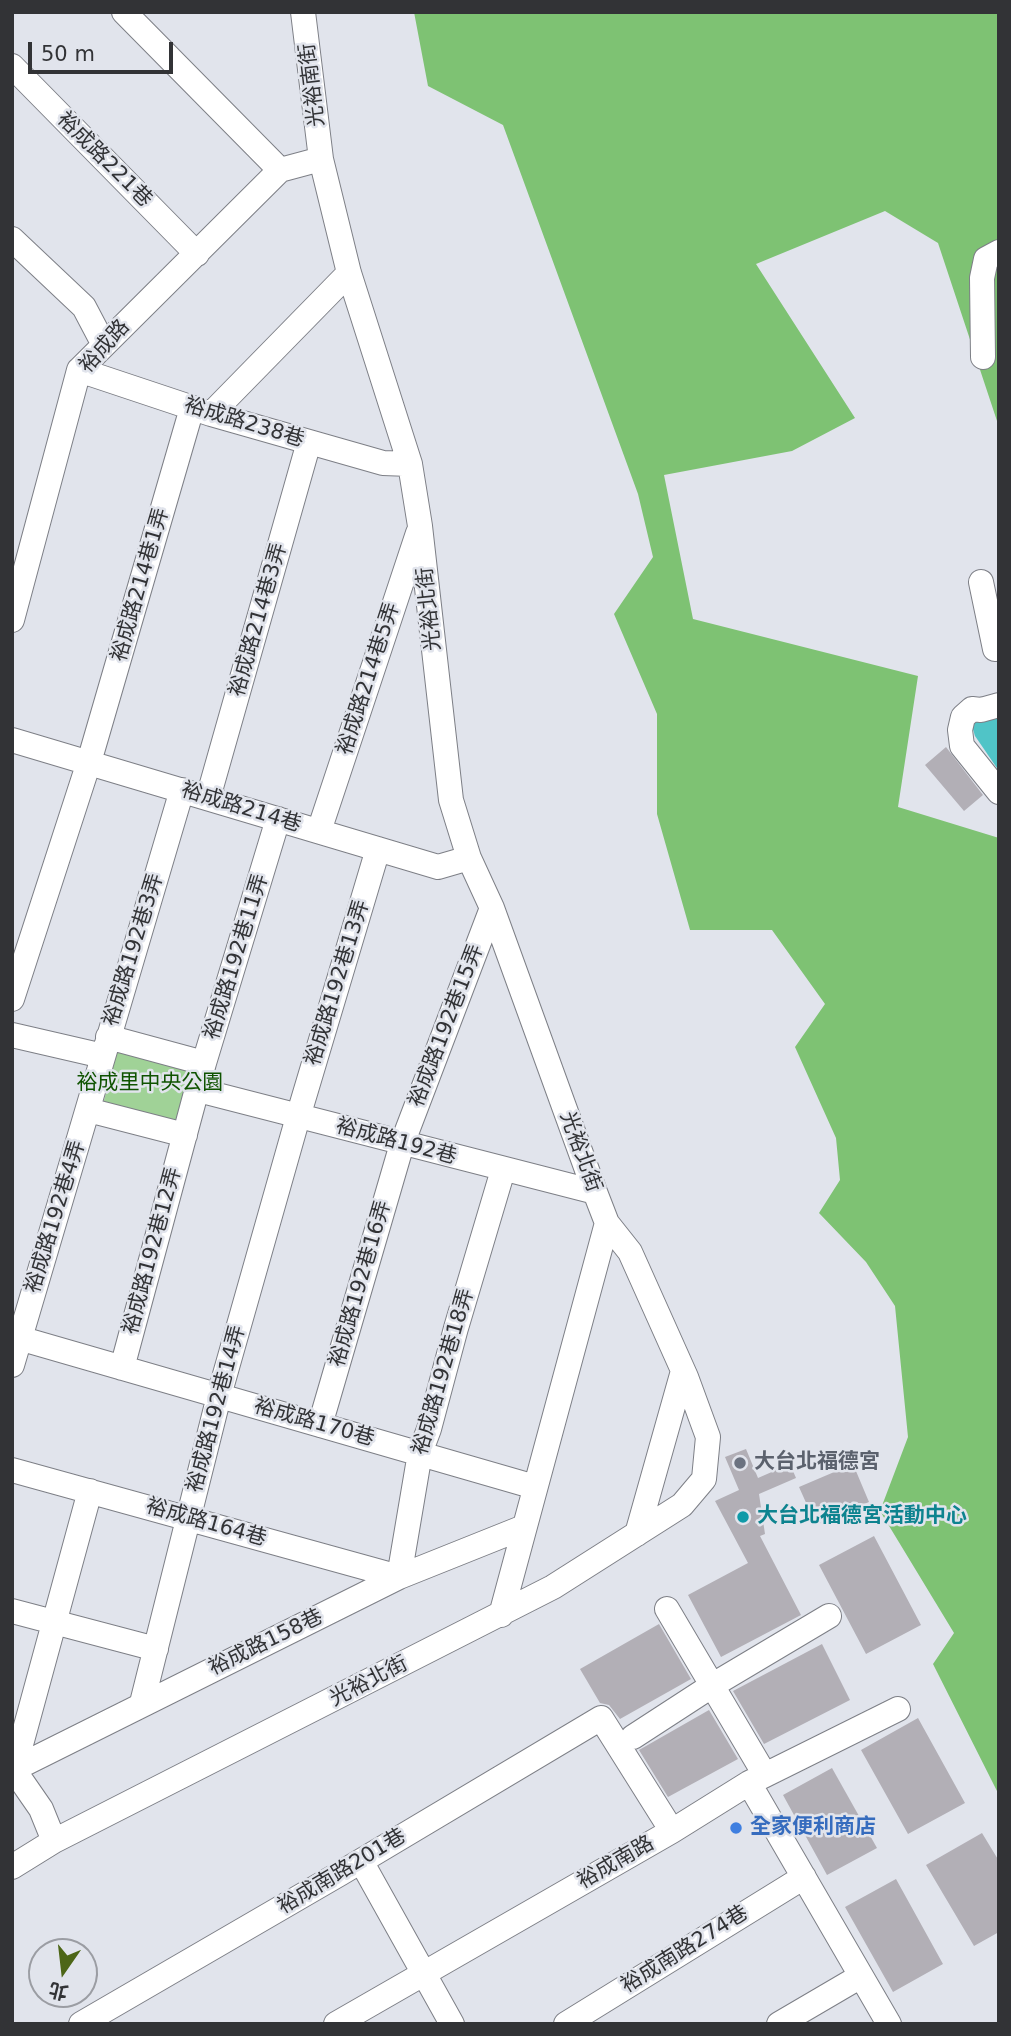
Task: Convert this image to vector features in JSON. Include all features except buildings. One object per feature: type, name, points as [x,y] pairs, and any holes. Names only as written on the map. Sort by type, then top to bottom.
[{"type":"street","points":[[124,12],[280,170],[321,159]]},
{"type":"street","name":"光裕南街","points":[[299,18],[321,159]]},
{"type":"street","name":"裕成路221巷","points":[[12,66],[197,254]]},
{"type":"street","name":"光裕北街","points":[[12,1867],[54,1841],[553,1587],[682,1505],[704,1479],[708,1437],[683,1371],[630,1252],[607,1223],[594,1192],[492,908],[469,858],[451,800],[420,526],[410,464],[349,273],[321,159]]},
{"type":"street","name":"裕成路","points":[[12,620],[79,370],[280,170]]},
{"type":"street","points":[[12,239],[84,307],[104,345]]},
{"type":"street","points":[[983,357],[982,278],[986,259],[999,252]]},
{"type":"street","points":[[202,411],[349,273]]},
{"type":"street","name":"裕成路238巷","points":[[79,370],[202,411],[309,442],[383,463],[410,464]]},
{"type":"street","name":"裕成路214巷1弄","points":[[12,999],[202,411]]},
{"type":"street","name":"裕成路214巷3弄","points":[[208,798],[309,442]]},
{"type":"street","name":"裕成路214巷5弄","points":[[318,831],[420,526]]},
{"type":"street","points":[[981,582],[997,654]]},
{"type":"street","points":[[999,705],[981,710],[972,709],[962,716],[960,730],[962,746],[999,792]]},
{"type":"street","name":"裕成路214巷","points":[[12,740],[438,867],[469,858]]},
{"type":"street","name":"裕成路192巷3弄","points":[[88,1110],[182,790]]},
{"type":"street","name":"裕成路192巷11弄","points":[[185,1135],[204,1063],[278,819]]},
{"type":"street","name":"裕成路192巷13弄","points":[[298,1117],[378,849]]},
{"type":"street","name":"裕成路192巷15弄","points":[[402,1143],[492,908]]},
{"type":"street","points":[[12,1035],[204,1063]]},
{"type":"street","name":"裕成路192巷","points":[[198,1090],[594,1192]]},
{"type":"street","points":[[88,1110],[185,1135]]},
{"type":"street","name":"裕成路192巷4弄","points":[[12,1365],[16,1337],[88,1110]]},
{"type":"street","name":"裕成路192巷14弄","points":[[142,1703],[219,1396],[298,1117]]},
{"type":"street","name":"裕成路192巷12弄","points":[[122,1368],[185,1135]]},
{"type":"street","name":"裕成路192巷16弄","points":[[320,1425],[402,1143]]},
{"type":"street","name":"裕成路192巷18弄","points":[[399,1577],[420,1453],[503,1170]]},
{"type":"street","points":[[501,1615],[607,1223]]},
{"type":"street","name":"裕成路170巷","points":[[16,1337],[535,1486]]},
{"type":"street","points":[[637,1534],[683,1371]]},
{"type":"street","name":"裕成路164巷","points":[[12,1470],[399,1577]]},
{"type":"street","points":[[54,1841],[41,1809],[13,1770],[90,1491]]},
{"type":"street","name":"裕成路158巷","points":[[13,1770],[142,1703],[399,1577],[524,1527]]},
{"type":"street","points":[[667,1609],[713,1685],[804,1877],[889,2024]]},
{"type":"street","points":[[12,1611],[156,1649]]},
{"type":"street","points":[[633,1737],[829,1615]]},
{"type":"street","name":"裕成南路","points":[[336,2024],[672,1831],[757,1779],[898,1709]]},
{"type":"street","name":"裕成南路201巷","points":[[81,2024],[601,1717],[672,1831]]},
{"type":"street","points":[[361,1861],[452,2024]]},
{"type":"street","name":"裕成南路274巷","points":[[566,2024],[804,1877]]},
{"type":"street","points":[[779,2024],[861,1976]]},
{"type":"green space","points":[[414,12],[999,12],[999,427],[938,243],[885,211],[756,264],[855,418],[792,451],[664,475],[693,619],[918,676],[898,807],[999,838],[999,1795],[933,1664],[954,1633],[880,1511],[908,1437],[895,1306],[866,1262],[819,1213],[840,1180],[836,1138],[795,1047],[825,1004],[772,930],[690,930],[657,814],[657,714],[614,614],[653,557],[638,494],[503,125],[428,86]]},
{"type":"green space","name":"裕成里中央公園","points":[[119,1045],[194,1066],[176,1121],[103,1104]]},
{"type":"water","points":[[999,716],[999,771],[975,736],[972,726],[973,720]]},
{"type":"place","name":"大台北福德宮","points":[[740,1463]]},
{"type":"place","name":"大台北福德宮活動中心","points":[[743,1517]]},
{"type":"place","name":"全家便利商店","points":[[736,1828]]}]
